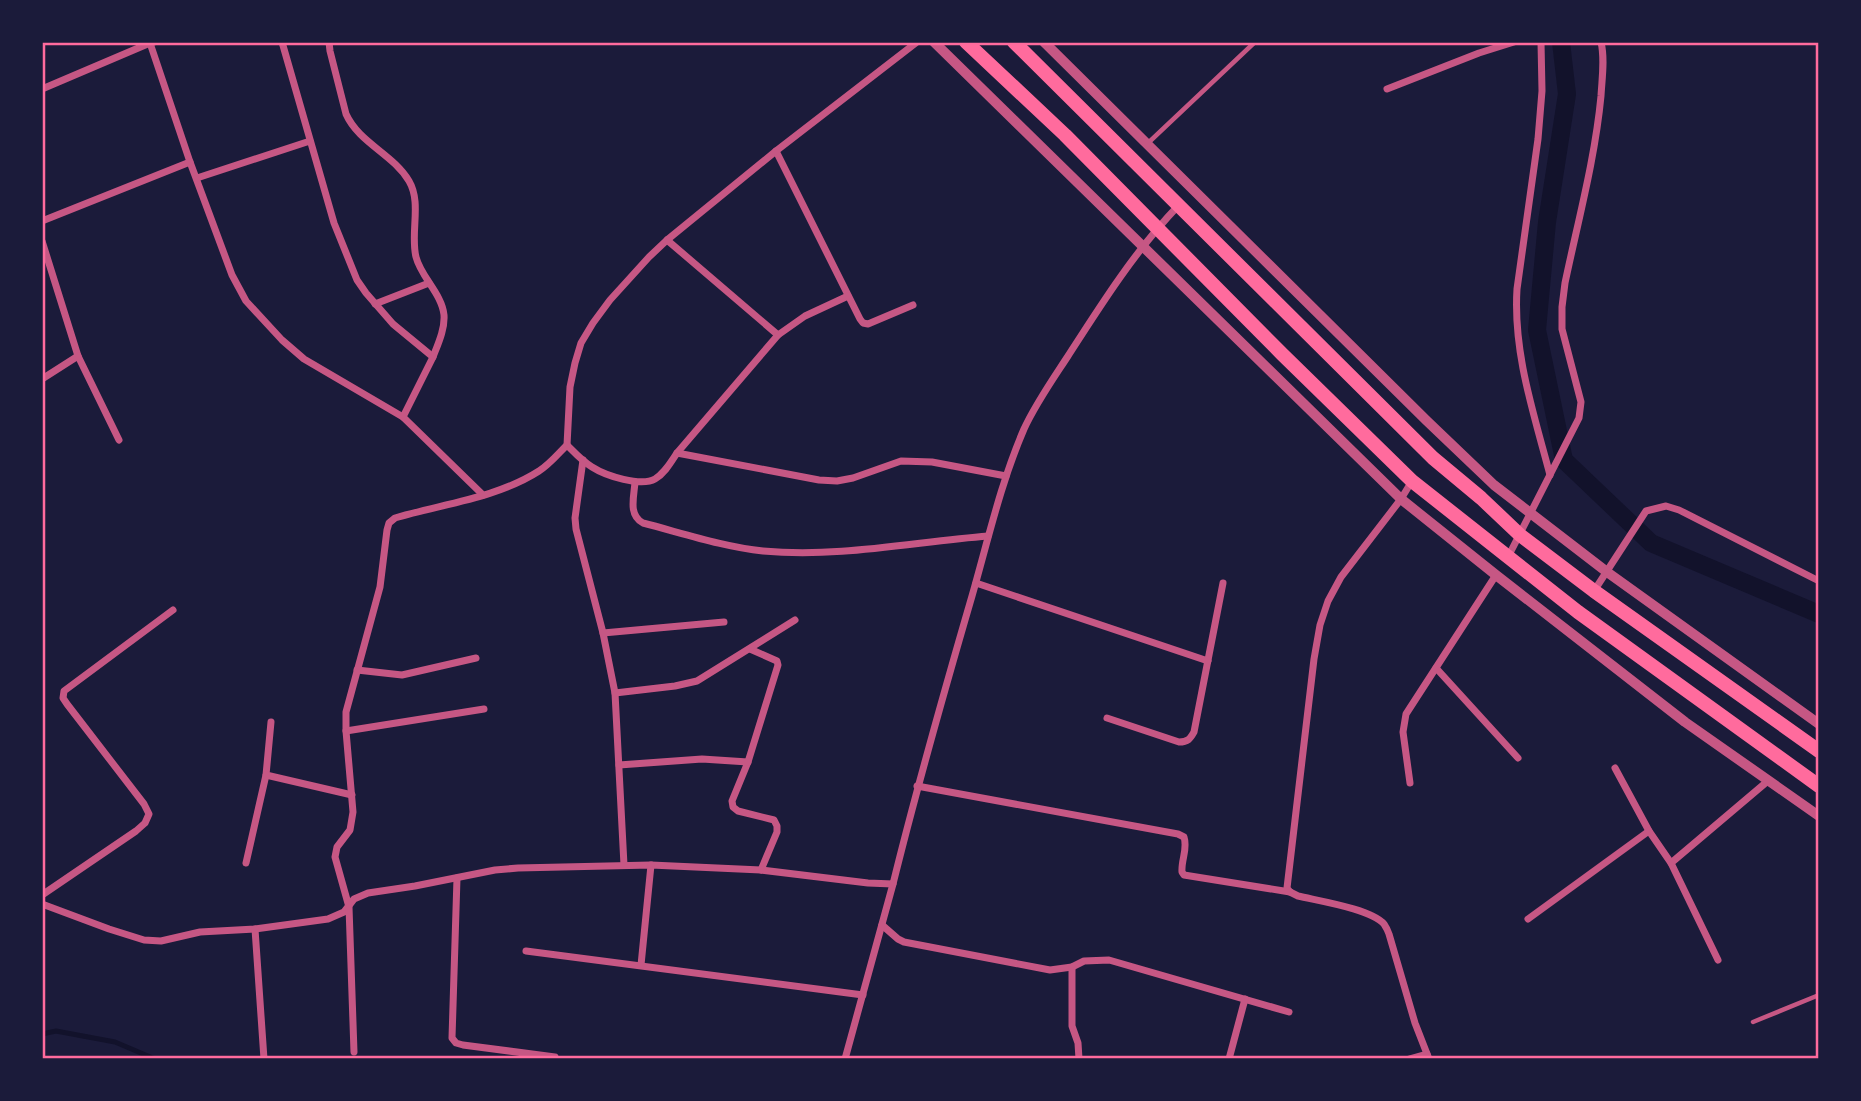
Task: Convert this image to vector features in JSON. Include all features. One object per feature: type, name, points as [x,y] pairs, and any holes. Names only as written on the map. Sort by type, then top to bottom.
[{"type":"highway","points":[[966,42],[1065,135],[1412,481],[1578,612],[1819,786]]},
{"type":"highway","points":[[1014,42],[1433,458],[1520,535],[1819,751]]},
{"type":"street","points":[[282,42],[334,223],[346,255],[358,280],[375,304],[393,324],[433,357]]},
{"type":"street","points":[[329,42],[350,124],[392,162],[410,183],[414,206],[416,256],[444,315],[444,325],[433,357],[403,417]]},
{"type":"street","points":[[354,1052],[349,907],[335,857],[337,847],[352,824],[346,712],[380,587],[389,523],[395,518],[483,495],[542,470],[567,445],[570,387],[581,343],[610,300],[667,240],[917,42]]},
{"type":"street","points":[[934,42],[1401,499],[1685,722],[1819,816]]},
{"type":"street","points":[[1044,42],[1494,485],[1607,572],[1819,724]]},
{"type":"street","points":[[1387,89],[1479,52],[1514,42]]},
{"type":"street","points":[[1541,42],[1542,91],[1538,138],[1516,310],[1523,373],[1550,475]]},
{"type":"street","points":[[1508,557],[1579,418],[1581,402],[1562,328],[1562,307],[1599,117],[1603,74],[1601,42]]},
{"type":"street","points":[[42,89],[152,43],[190,162],[232,275],[246,302],[304,359],[403,417],[483,495]]},
{"type":"street","points":[[197,178],[310,141]]},
{"type":"street","points":[[776,151],[860,320],[868,324],[913,304]]},
{"type":"street","points":[[42,221],[190,162]]},
{"type":"street","points":[[848,1058],[917,786],[1006,476],[1038,404],[1104,298],[1143,245],[1178,206]]},
{"type":"street","points":[[667,240],[778,335]]},
{"type":"street","points":[[42,241],[79,356],[118,440]]},
{"type":"street","points":[[375,304],[429,283]]},
{"type":"street","points":[[567,445],[594,469],[635,482],[654,479],[662,473],[778,335],[806,316],[848,296]]},
{"type":"street","points":[[42,379],[79,356]]},
{"type":"street","points":[[677,453],[828,481],[853,478],[901,461],[932,462],[1006,476]]},
{"type":"street","points":[[583,460],[575,518],[576,529],[603,633],[615,693],[624,865]]},
{"type":"street","points":[[1290,892],[1287,879],[1320,625],[1340,578],[1412,481]]},
{"type":"street","points":[[635,482],[633,506],[637,520],[746,548],[779,552],[842,552],[988,536]]},
{"type":"street","points":[[1594,591],[1646,511],[1665,506],[1679,510],[1819,581]]},
{"type":"street","points":[[1410,783],[1403,721],[1496,575]]},
{"type":"street","points":[[976,583],[1208,661]]},
{"type":"street","points":[[1107,718],[1179,742],[1191,739],[1223,583]]},
{"type":"street","points":[[42,895],[136,831],[145,823],[149,814],[67,704],[64,691],[173,610]]},
{"type":"street","points":[[615,693],[698,681],[795,620]]},
{"type":"street","points":[[603,633],[724,622]]},
{"type":"street","points":[[750,649],[777,661],[778,665],[748,762],[732,801],[733,807],[738,811],[774,820],[777,826],[761,870]]},
{"type":"street","points":[[357,670],[402,675],[476,657]]},
{"type":"street","points":[[1436,668],[1518,758]]},
{"type":"street","points":[[346,731],[484,709]]},
{"type":"street","points":[[246,863],[266,775],[271,722]]},
{"type":"street","points":[[619,765],[702,759],[748,762]]},
{"type":"street","points":[[1615,768],[1649,831],[1671,863],[1717,960]]},
{"type":"street","points":[[266,775],[352,794]]},
{"type":"street","points":[[1671,863],[1769,780]]},
{"type":"street","points":[[917,786],[1178,834],[1184,837],[1186,842],[1181,867],[1184,875],[1290,892],[1372,915],[1383,923],[1390,934],[1415,1023],[1428,1056],[1409,1059]]},
{"type":"street","points":[[1528,919],[1649,831]]},
{"type":"street","points":[[42,904],[109,929],[152,941],[200,932],[255,929],[328,919],[336,917],[349,907],[354,899],[368,893],[518,868],[650,865],[761,870],[893,884]]},
{"type":"street","points":[[641,965],[650,865]]},
{"type":"street","points":[[457,878],[452,1038],[456,1044],[555,1057]]},
{"type":"street","points":[[882,925],[904,942],[1050,970],[1072,967],[1084,961],[1109,960],[1289,1012]]},
{"type":"street","points":[[255,929],[264,1059]]},
{"type":"street","points":[[526,951],[863,995]]},
{"type":"street","points":[[1072,967],[1072,1026],[1078,1044],[1079,1059]]},
{"type":"street","points":[[1229,1059],[1245,999]]},
{"type":"lane","points":[[1146,144],[1255,42]]},
{"type":"lane","points":[[1753,1022],[1819,995]]},
{"type":"waterway","points":[[1561,42],[1567,94],[1547,222],[1537,330],[1564,460],[1651,543],[1819,614]]},
{"type":"waterway","points":[[42,1034],[56,1031],[115,1042],[155,1059]]},
{"type":"waterway","points":[[451,1059],[462,1059]]}]
